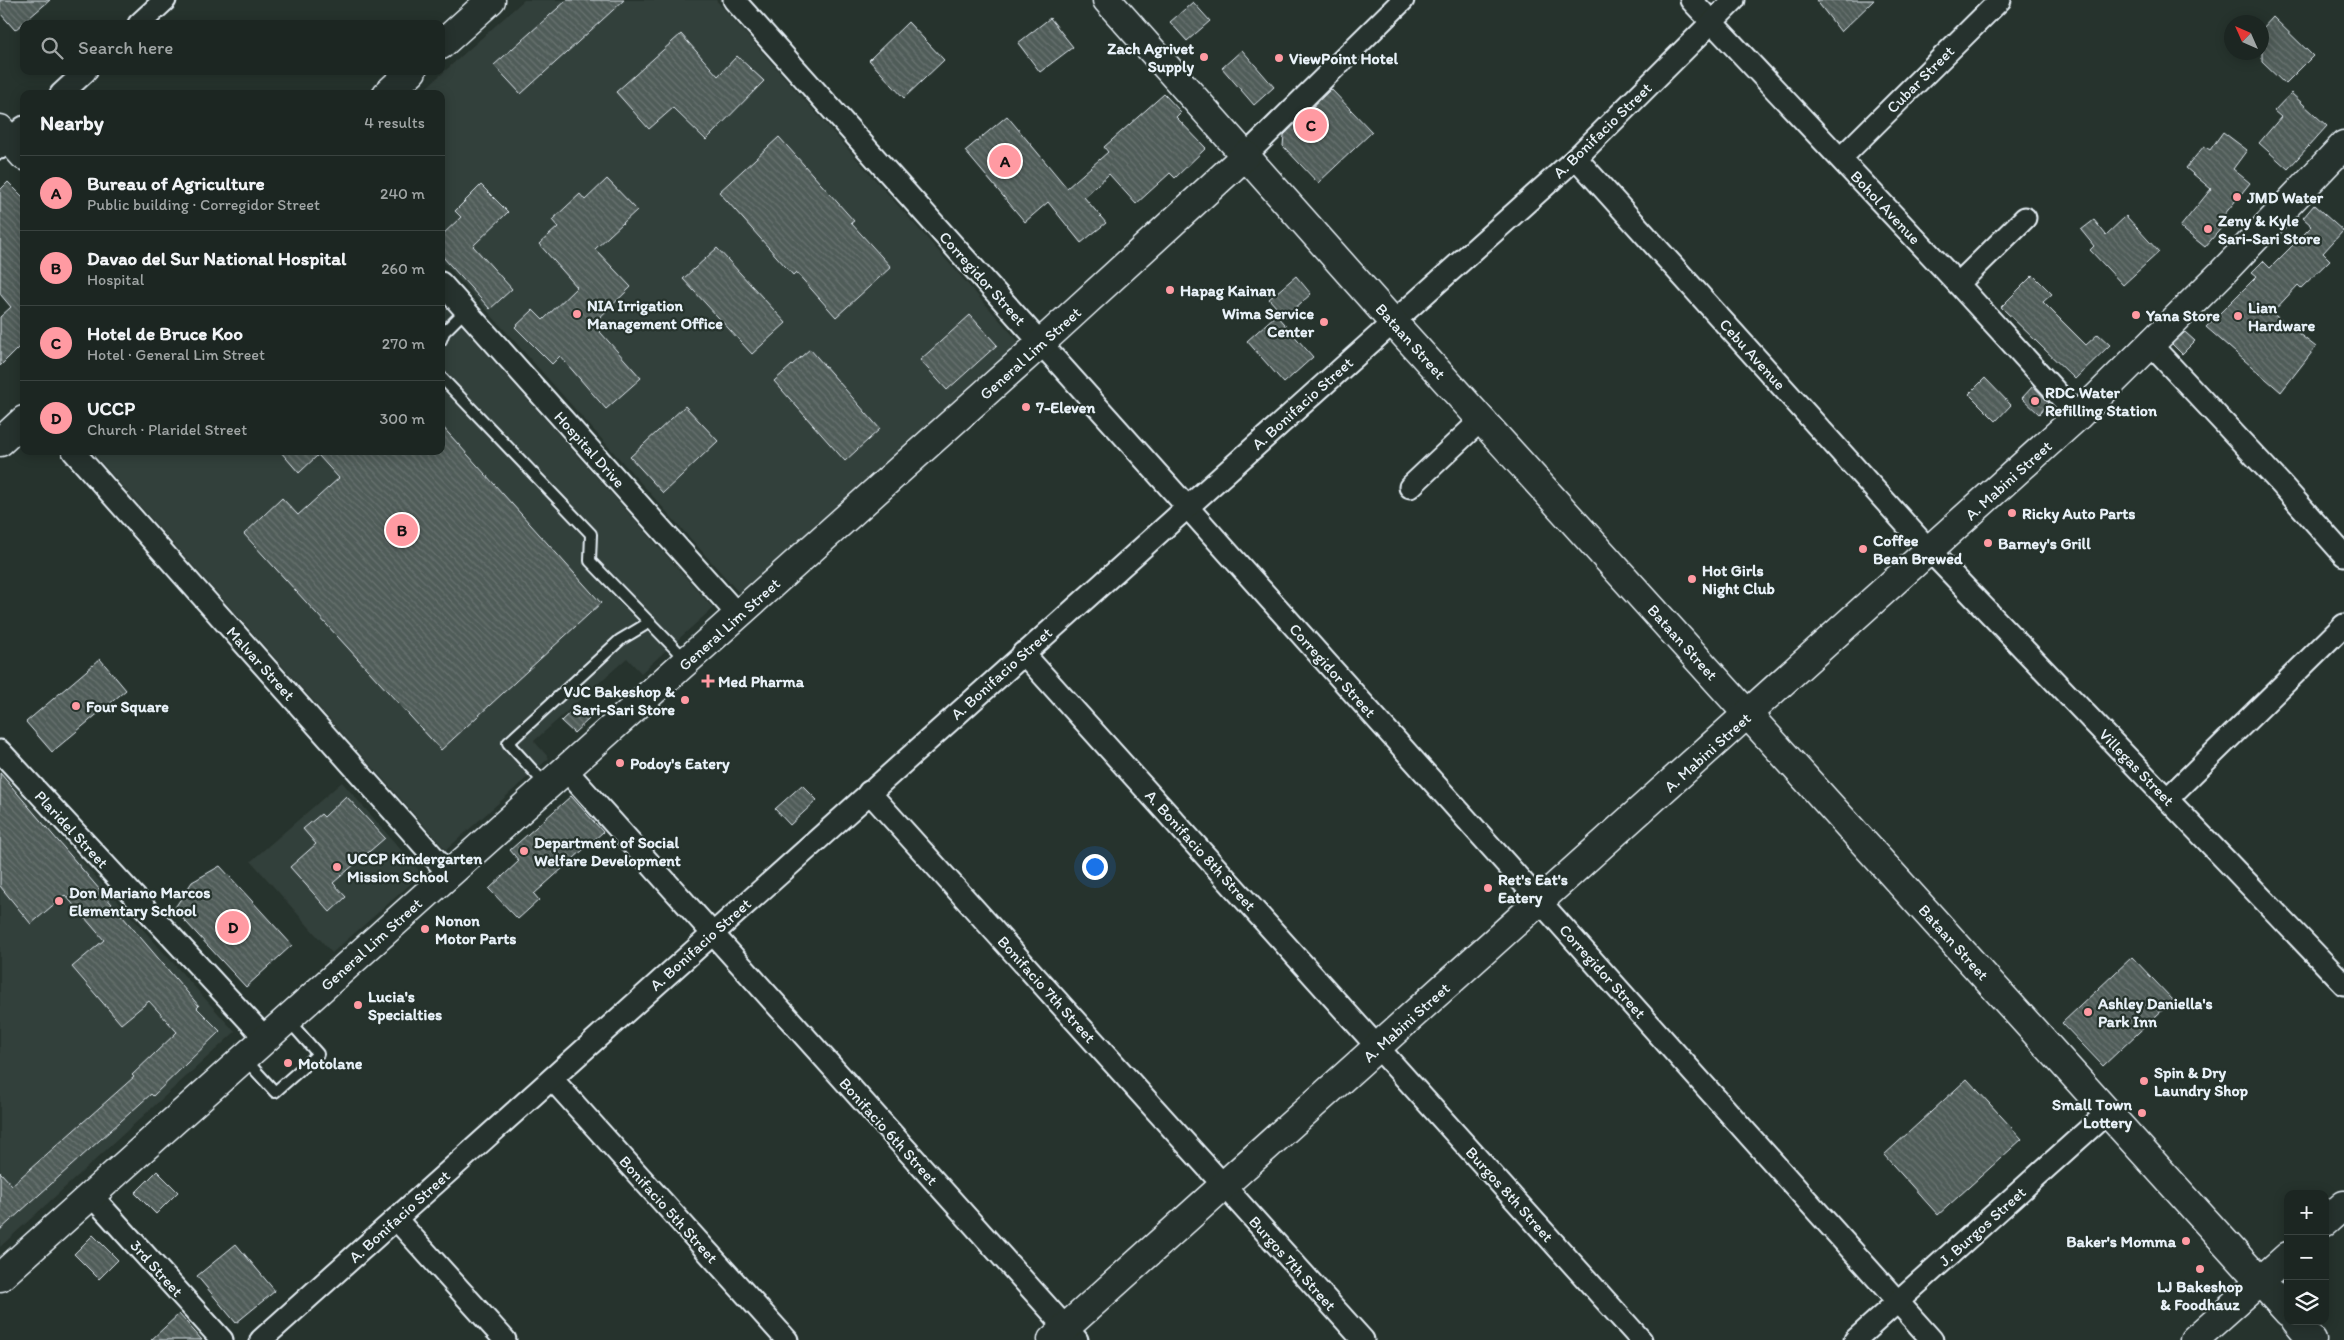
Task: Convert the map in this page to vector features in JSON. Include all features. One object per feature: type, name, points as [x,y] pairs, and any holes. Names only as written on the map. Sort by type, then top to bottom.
[{"type":"street","points":[[143,20],[165,0]]},
{"type":"street","points":[[445,41],[491,0]]},
{"type":"street","name":"Corregidor Street","points":[[734,0],[1932,1340]]},
{"type":"street","name":"Bataan Street","points":[[1108,0],[1393,322],[2284,1308]]},
{"type":"street","name":"General Lim Street","points":[[0,1277],[1041,343],[1246,155],[1403,0]]},
{"type":"street","name":"Bohol Avenue","points":[[1691,0],[1958,284],[2078,416]]},
{"type":"street","name":"A. Bonifacio Street","points":[[261,1340],[1186,506],[1576,158],[1734,0]]},
{"type":"street","name":"Cubar Street","points":[[1840,158],[2000,0]]},
{"type":"street","points":[[65,90],[82,75]]},
{"type":"street","points":[[391,90],[408,75]]},
{"type":"street","name":"A. Mabini Street","points":[[1065,1336],[1224,1186],[2078,416],[2151,345],[2344,145]]},
{"type":"street","name":"Cebu Avenue","points":[[1576,158],[1930,551]]},
{"type":"street","points":[[1958,284],[2024,218]]},
{"type":"street","name":"Hospital Drive","points":[[445,288],[738,615]]},
{"type":"street","points":[[2151,345],[2281,484],[2344,555]]},
{"type":"street","points":[[1410,487],[1482,419]]},
{"type":"street","points":[[0,442],[20,424]]},
{"type":"street","name":"Malvar Street","points":[[77,455],[449,874]]},
{"type":"street","name":"Villegas Street","points":[[1930,551],[2344,984]]},
{"type":"street","points":[[2167,799],[2344,625]]},
{"type":"street","name":"A. Bonifacio 8th Street","points":[[1023,653],[1378,1047]]},
{"type":"street","name":"Plaridel Street","points":[[0,751],[266,1038]]},
{"type":"street","name":"Bonifacio 6th Street","points":[[556,778],[712,933],[1065,1336]]},
{"type":"street","name":"Bonifacio 7th Street","points":[[869,792],[1224,1186]]},
{"type":"street","name":"Burgos 8th Street","points":[[1378,1047],[1641,1340]]},
{"type":"street","name":"Bonifacio 5th Street","points":[[552,1078],[787,1340]]},
{"type":"street","name":"J. Burgos Street","points":[[1855,1340],[2108,1112]]},
{"type":"street","name":"Burgos 7th Street","points":[[1224,1186],[1363,1340]]},
{"type":"street","name":"3rd Street","points":[[92,1195],[222,1340]]},
{"type":"street","points":[[2329,1218],[2344,1205]]},
{"type":"street","points":[[396,1219],[505,1340]]},
{"type":"street","points":[[2194,1340],[2284,1260]]},
{"type":"street","points":[[2299,1325],[2312,1340]]},
{"type":"lane","points":[[445,331],[465,311]]},
{"type":"lane","points":[[445,381],[591,534],[590,561],[687,662]]},
{"type":"lane","points":[[556,778],[508,743],[620,640],[650,622]]},
{"type":"lane","points":[[245,1058],[276,1092],[318,1054],[287,1019]]},
{"type":"shaded area","points":[[524,0],[716,0],[1019,342],[739,593],[445,263],[445,90],[423,90],[440,75],[445,75],[445,71]]},
{"type":"shaded area","points":[[445,306],[713,608],[641,673],[627,658],[534,741],[549,758],[446,850],[95,455],[445,455]]},
{"type":"shaded area","name":"Don Mariano Marcos Elementary School","points":[[0,770],[235,1032],[0,1247]]},
{"type":"shaded area","name":"UCCP Kindergarten Mission School","points":[[342,782],[422,874],[332,953],[251,861]]},
{"type":"building","points":[[0,0],[50,0],[27,20],[20,20],[20,26],[15,30],[0,13]]},
{"type":"building","points":[[567,0],[624,0],[521,94],[494,65]]},
{"type":"building","points":[[1816,0],[1874,0],[1841,32]]},
{"type":"building","points":[[1193,2],[1210,21],[1187,41],[1170,22]]},
{"type":"building","points":[[2273,17],[2313,56],[2285,84],[2262,62],[2262,60],[2269,60],[2269,21]]},
{"type":"building","points":[[1050,18],[1073,47],[1040,72],[1018,43]]},
{"type":"building","points":[[908,22],[944,60],[904,98],[869,60]]},
{"type":"building","points":[[681,34],[718,76],[737,56],[764,81],[706,140],[673,108],[649,129],[616,92]]},
{"type":"building","points":[[1242,50],[1274,87],[1254,105],[1222,68]]},
{"type":"building","points":[[1331,89],[1372,132],[1318,183],[1283,146],[1284,135]]},
{"type":"building","points":[[2291,93],[2327,126],[2288,169],[2259,143],[2281,117],[2274,111]]},
{"type":"building","points":[[1164,94],[1181,112],[1176,117],[1206,148],[1175,178],[1170,173],[1136,204],[1109,174],[1084,197],[1106,223],[1081,243],[1048,202],[1025,222],[965,151],[1007,116],[1067,188],[1108,152],[1104,147]]},
{"type":"building","points":[[2223,132],[2247,150],[2233,169],[2250,183],[2224,215],[2229,219],[2205,247],[2180,227],[2211,189],[2186,168],[2204,146],[2210,150]]},
{"type":"building","points":[[779,137],[854,221],[851,223],[891,267],[836,317],[796,272],[793,275],[719,192]]},
{"type":"building","points":[[607,179],[637,210],[595,249],[631,287],[593,324],[641,378],[606,409],[560,356],[552,364],[515,327],[533,310],[543,320],[577,287],[539,244],[558,227],[552,220],[580,194],[585,200]]},
{"type":"building","points":[[8,182],[20,194],[20,346],[0,366],[0,317],[11,307],[0,294],[0,190]]},
{"type":"building","points":[[481,185],[508,212],[473,246],[512,289],[490,309],[445,259],[445,232],[461,217],[455,211]]},
{"type":"building","points":[[2314,205],[2343,231],[2323,253],[2330,260],[2301,288],[2298,285],[2272,313],[2316,347],[2281,392],[2206,327],[2257,276],[2252,272],[2263,261],[2270,268],[2312,226],[2303,218]]},
{"type":"building","points":[[2126,216],[2159,252],[2123,285],[2090,250],[2094,246],[2081,230],[2094,220],[2106,235]]},
{"type":"building","points":[[717,248],[786,323],[752,354],[683,279]]},
{"type":"building","points":[[2033,275],[2052,294],[2043,302],[2086,345],[2098,334],[2110,345],[2075,379],[2001,307]]},
{"type":"building","points":[[1296,276],[1311,294],[1285,317],[1269,299]]},
{"type":"building","points":[[970,315],[997,345],[947,390],[920,360]]},
{"type":"building","points":[[1276,315],[1313,357],[1284,383],[1247,341]]},
{"type":"building","points":[[2185,332],[2195,341],[2182,354],[2172,344]]},
{"type":"building","points":[[810,349],[880,429],[845,461],[774,381]]},
{"type":"building","points":[[1985,378],[2011,405],[1996,421],[1969,394]]},
{"type":"building","points":[[2033,386],[2049,403],[2039,414],[2022,398]]},
{"type":"building","points":[[685,406],[718,441],[663,493],[630,457]]},
{"type":"building","points":[[445,429],[601,603],[441,750],[244,534],[282,498],[298,515],[339,478],[318,455],[445,455]]},
{"type":"building","points":[[283,455],[318,455],[299,473]]},
{"type":"building","name":"Four Square","points":[[100,659],[126,690],[52,752],[26,722]]},
{"type":"building","points":[[577,706],[589,719],[574,733],[561,721]]},
{"type":"building","points":[[0,773],[199,1006],[197,1008],[220,1031],[153,1096],[151,1094],[0,1230],[0,1172],[12,1185],[134,1077],[132,1075],[177,1032],[149,1001],[121,1024],[72,967],[104,940],[65,895],[31,924],[0,886]]},
{"type":"building","points":[[802,785],[817,800],[790,825],[775,809]]},
{"type":"building","points":[[346,796],[385,838],[333,883],[346,897],[330,912],[290,867],[316,844],[303,829],[321,814],[324,817]]},
{"type":"building","points":[[571,796],[603,832],[534,894],[539,900],[518,919],[489,889],[519,861],[510,850]]},
{"type":"building","points":[[220,866],[292,945],[246,987],[174,909],[192,882]]},
{"type":"building","name":"Ashley Daniella's Park Inn","points":[[2132,957],[2173,1000],[2103,1066],[2062,1023]]},
{"type":"building","points":[[1967,1079],[2022,1139],[1938,1215],[1884,1155]]},
{"type":"building","points":[[157,1171],[178,1192],[156,1214],[135,1193]]},
{"type":"building","points":[[93,1235],[118,1260],[99,1279],[74,1254]]},
{"type":"building","points":[[236,1244],[275,1291],[236,1323],[197,1276]]},
{"type":"building","points":[[179,1314],[202,1340],[151,1340]]},
{"type":"place","name":"Zach Agrivet Supply","points":[[1204,57]]},
{"type":"place","name":"ViewPoint Hotel","points":[[1279,58]]},
{"type":"place","name":"Hotel de Bruce Koo","points":[[1311,125]]},
{"type":"place","name":"Bureau of Agriculture","points":[[1005,161]]},
{"type":"place","name":"JMD Water","points":[[2237,197]]},
{"type":"place","name":"Zeny & Kyle Sari-Sari Store","points":[[2208,229]]},
{"type":"place","name":"Hapag Kainan","points":[[1170,290]]},
{"type":"place","name":"NIA Irrigation Management Office","points":[[577,314]]},
{"type":"place","name":"Yana Store","points":[[2136,315]]},
{"type":"place","name":"Lian Hardware","points":[[2238,316]]},
{"type":"place","name":"Wima Service Center","points":[[1324,322]]},
{"type":"place","name":"RDC Water Refilling Station","points":[[2035,401]]},
{"type":"place","name":"7-Eleven","points":[[1026,407]]},
{"type":"place","name":"Ricky Auto Parts","points":[[2012,513]]},
{"type":"place","name":"Davao del Sur National Hospital","points":[[402,530]]},
{"type":"place","name":"Barney's Grill","points":[[1988,543]]},
{"type":"place","name":"Coffee Bean Brewed","points":[[1863,549]]},
{"type":"place","name":"Hot Girls Night Club","points":[[1692,579]]},
{"type":"place","name":"Med Pharma","points":[[708,681]]},
{"type":"place","name":"VJC Bakeshop & Sari-Sari Store","points":[[685,700]]},
{"type":"place","name":"Four Square","points":[[76,706]]},
{"type":"place","name":"Podoy's Eatery","points":[[620,763]]},
{"type":"place","name":"Department of Social Welfare Development","points":[[524,851]]},
{"type":"place","name":"UCCP Kindergarten Mission School","points":[[337,867]]},
{"type":"place","name":"Ret's Eat's Eatery","points":[[1488,888]]},
{"type":"place","name":"Don Mariano Marcos Elementary School","points":[[59,901]]},
{"type":"place","name":"UCCP","points":[[233,927]]},
{"type":"place","name":"Nonon Motor Parts","points":[[425,929]]},
{"type":"place","name":"Lucia's Specialties","points":[[358,1005]]},
{"type":"place","name":"Ashley Daniella's Park Inn","points":[[2088,1012]]},
{"type":"place","name":"Motolane","points":[[288,1063]]},
{"type":"place","name":"Spin & Dry Laundry Shop","points":[[2144,1081]]},
{"type":"place","name":"Small Town Lottery","points":[[2142,1113]]},
{"type":"place","name":"Baker's Momma","points":[[2186,1241]]},
{"type":"place","name":"LJ Bakeshop & Foodhauz","points":[[2200,1269]]}]
